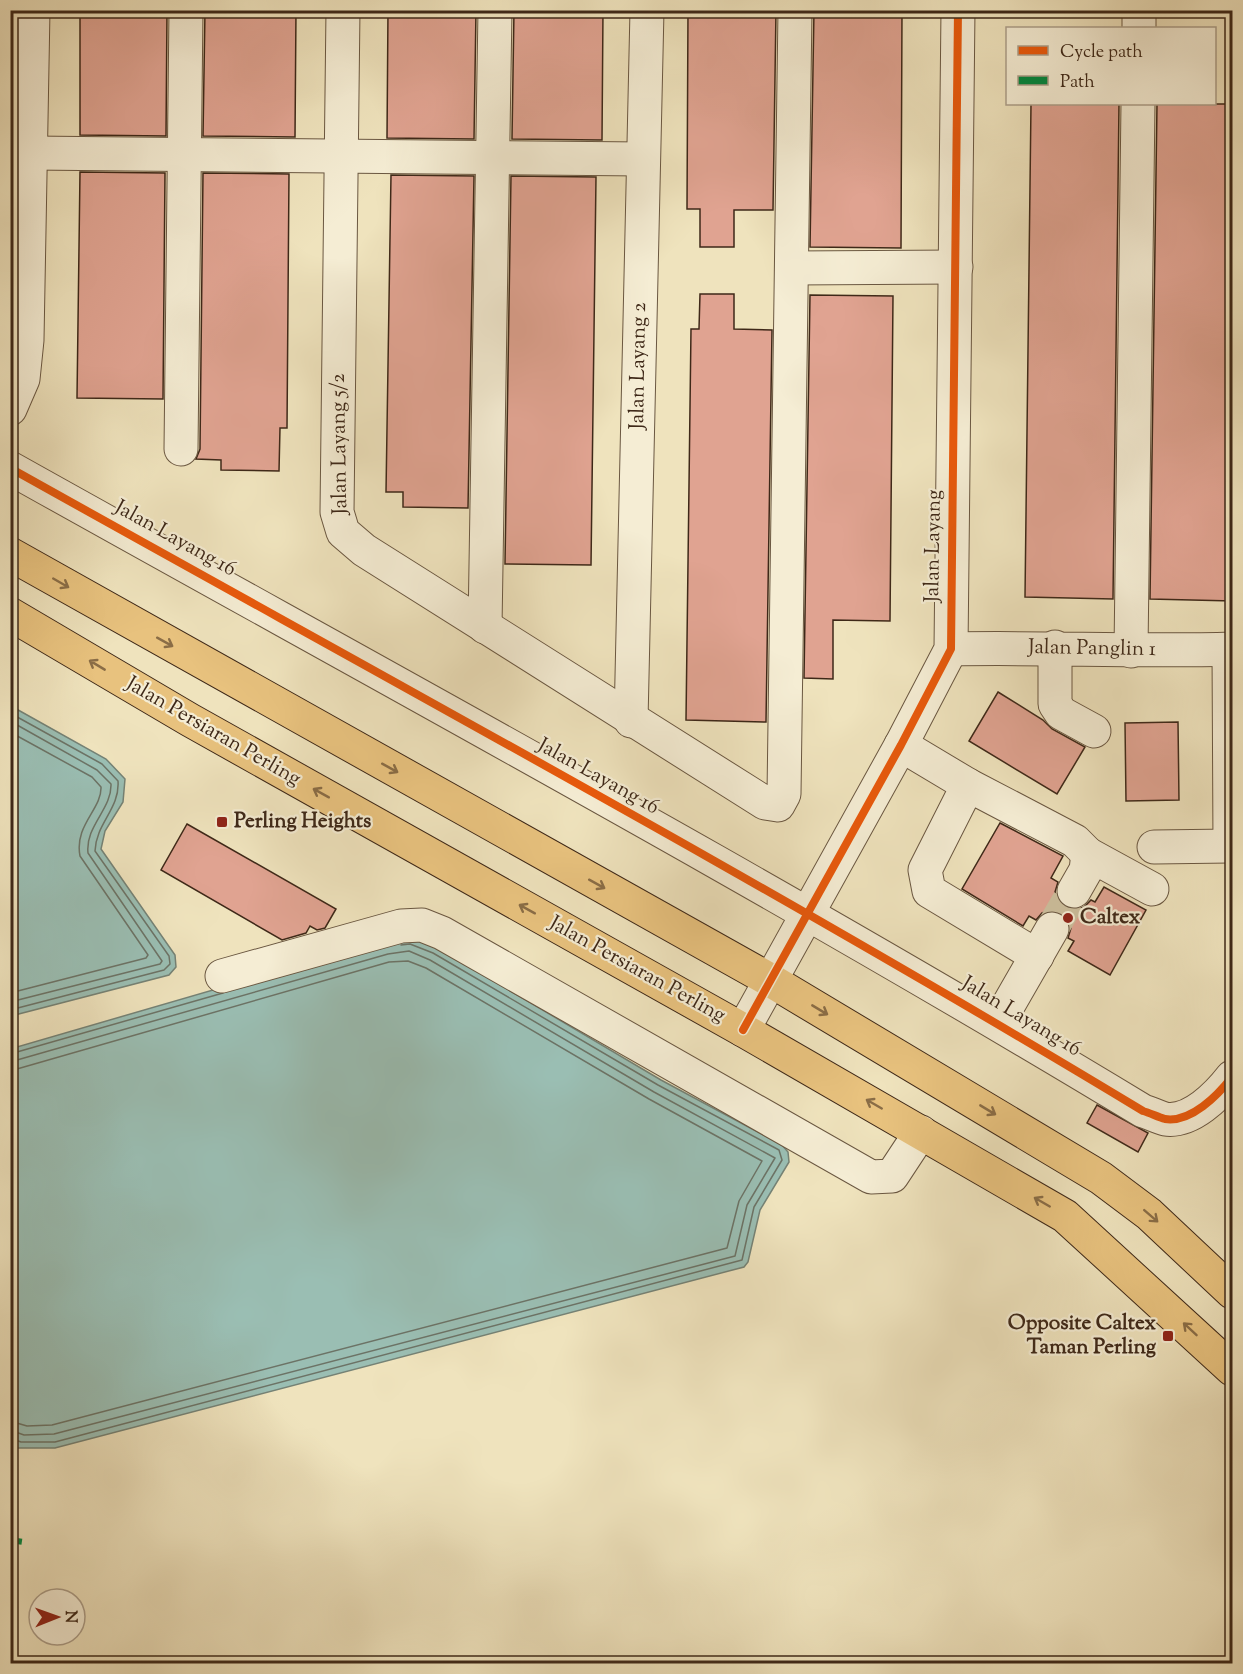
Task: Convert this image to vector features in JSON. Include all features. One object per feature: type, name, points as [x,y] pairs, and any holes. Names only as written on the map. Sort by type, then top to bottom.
[{"type":"main road","points":[[10,554],[770,980],[1101,1178],[1149,1214],[1233,1292]]},
{"type":"main road","name":"Jalan Persiaran Perling","points":[[10,614],[190,720],[743,1030],[1065,1216],[1233,1369]]},
{"type":"street","points":[[10,409],[23,379],[27,340],[33,10]]},
{"type":"street","points":[[182,449],[186,10]]},
{"type":"street","name":"Jalan Layang 5/2","points":[[343,10],[337,512],[343,532],[364,550],[631,721],[765,803],[778,805],[784,794],[792,268]]},
{"type":"street","points":[[485,627],[495,10]]},
{"type":"street","name":"Jalan Layang 2","points":[[631,721],[647,10]]},
{"type":"street","points":[[795,10],[792,268],[956,267]]},
{"type":"street","name":"Jalan Layang","points":[[743,1030],[951,650],[958,10]]},
{"type":"street","points":[[1139,10],[1139,27]]},
{"type":"street","points":[[1131,651],[1138,105]]},
{"type":"street","points":[[31,153],[341,154],[494,159],[643,159]]},
{"type":"street","name":"Jalan Layang 16","points":[[10,468],[806,914],[998,1023],[1143,1111],[1167,1119],[1187,1116],[1202,1106],[1233,1077]]},
{"type":"street","points":[[1055,647],[1055,704],[1061,713],[1094,731]]},
{"type":"street","name":"Jalan Panglin 1","points":[[951,650],[1055,647],[1131,651],[1231,649]]},
{"type":"street","points":[[1154,847],[1230,846],[1231,649]]},
{"type":"street","points":[[901,745],[968,785],[1075,841],[1088,854],[1152,889]]},
{"type":"street","points":[[968,785],[925,870],[929,891],[1044,942],[998,1023]]},
{"type":"street","points":[[1074,891],[1086,870],[1088,854]]},
{"type":"street","points":[[222,976],[401,926],[422,925],[442,933],[871,1177],[892,1176],[921,1132]]},
{"type":"water","points":[[11,706],[106,759],[125,779],[123,802],[105,831],[101,849],[175,955],[176,967],[169,975],[11,1016]]},
{"type":"water","points":[[411,938],[436,947],[661,1080],[782,1145],[788,1152],[789,1162],[760,1210],[748,1262],[744,1267],[55,1448],[17,1448],[10,1442],[10,1049],[385,940]]},
{"type":"building","points":[[80,10],[167,10],[166,136],[80,135]]},
{"type":"building","points":[[205,10],[296,10],[295,137],[203,136]]},
{"type":"building","points":[[388,10],[476,10],[474,139],[387,138]]},
{"type":"building","points":[[514,10],[603,10],[602,140],[512,139]]},
{"type":"building","points":[[688,10],[776,10],[773,210],[734,210],[734,247],[700,247],[700,209],[687,209]]},
{"type":"building","points":[[814,10],[902,10],[901,248],[810,247]]},
{"type":"building","points":[[1233,104],[1233,601],[1150,599],[1157,105]]},
{"type":"building","points":[[1031,105],[1119,105],[1113,599],[1025,597]]},
{"type":"building","points":[[80,172],[165,173],[163,399],[77,398]]},
{"type":"building","points":[[203,173],[289,174],[287,428],[280,428],[279,471],[221,470],[221,460],[196,459],[200,449]]},
{"type":"building","points":[[391,175],[474,176],[468,508],[403,507],[403,492],[386,492]]},
{"type":"building","points":[[511,176],[596,177],[591,565],[505,564]]},
{"type":"building","points":[[700,294],[734,294],[734,329],[772,330],[766,722],[686,720],[691,329],[699,329]]},
{"type":"building","points":[[810,295],[893,296],[890,621],[833,620],[833,679],[804,678]]},
{"type":"building","points":[[998,692],[1043,720],[1052,729],[1085,747],[1057,794],[969,741]]},
{"type":"building","points":[[1178,722],[1179,800],[1126,801],[1125,723]]},
{"type":"building","points":[[1000,823],[1063,856],[1051,878],[1058,882],[1055,892],[1058,901],[1064,907],[1075,910],[1084,907],[1091,900],[1095,902],[1104,887],[1146,910],[1110,975],[1068,951],[1074,941],[1068,938],[1071,928],[1062,913],[1051,910],[1042,913],[1036,920],[1029,916],[1023,926],[962,889]]},
{"type":"building","points":[[187,824],[336,909],[325,928],[317,930],[310,926],[306,933],[282,940],[161,870]]},
{"type":"building","points":[[1097,1105],[1148,1133],[1138,1152],[1087,1123]]},
{"type":"tunnel","points":[[1052,929],[1074,891]]},
{"type":"marked path","points":[[10,1540],[24,1542]]},
{"type":"cycle path","points":[[743,1030],[901,745],[951,649],[958,10]]},
{"type":"cycle path","points":[[10,468],[862,945],[1143,1111],[1165,1119],[1184,1117],[1212,1099],[1232,1077]]},
{"type":"place","name":"Perling Heights","points":[[222,822]]},
{"type":"place","name":"Caltex","points":[[1068,918]]},
{"type":"place","name":"Opposite Caltex Taman Perling","points":[[1168,1336]]}]
